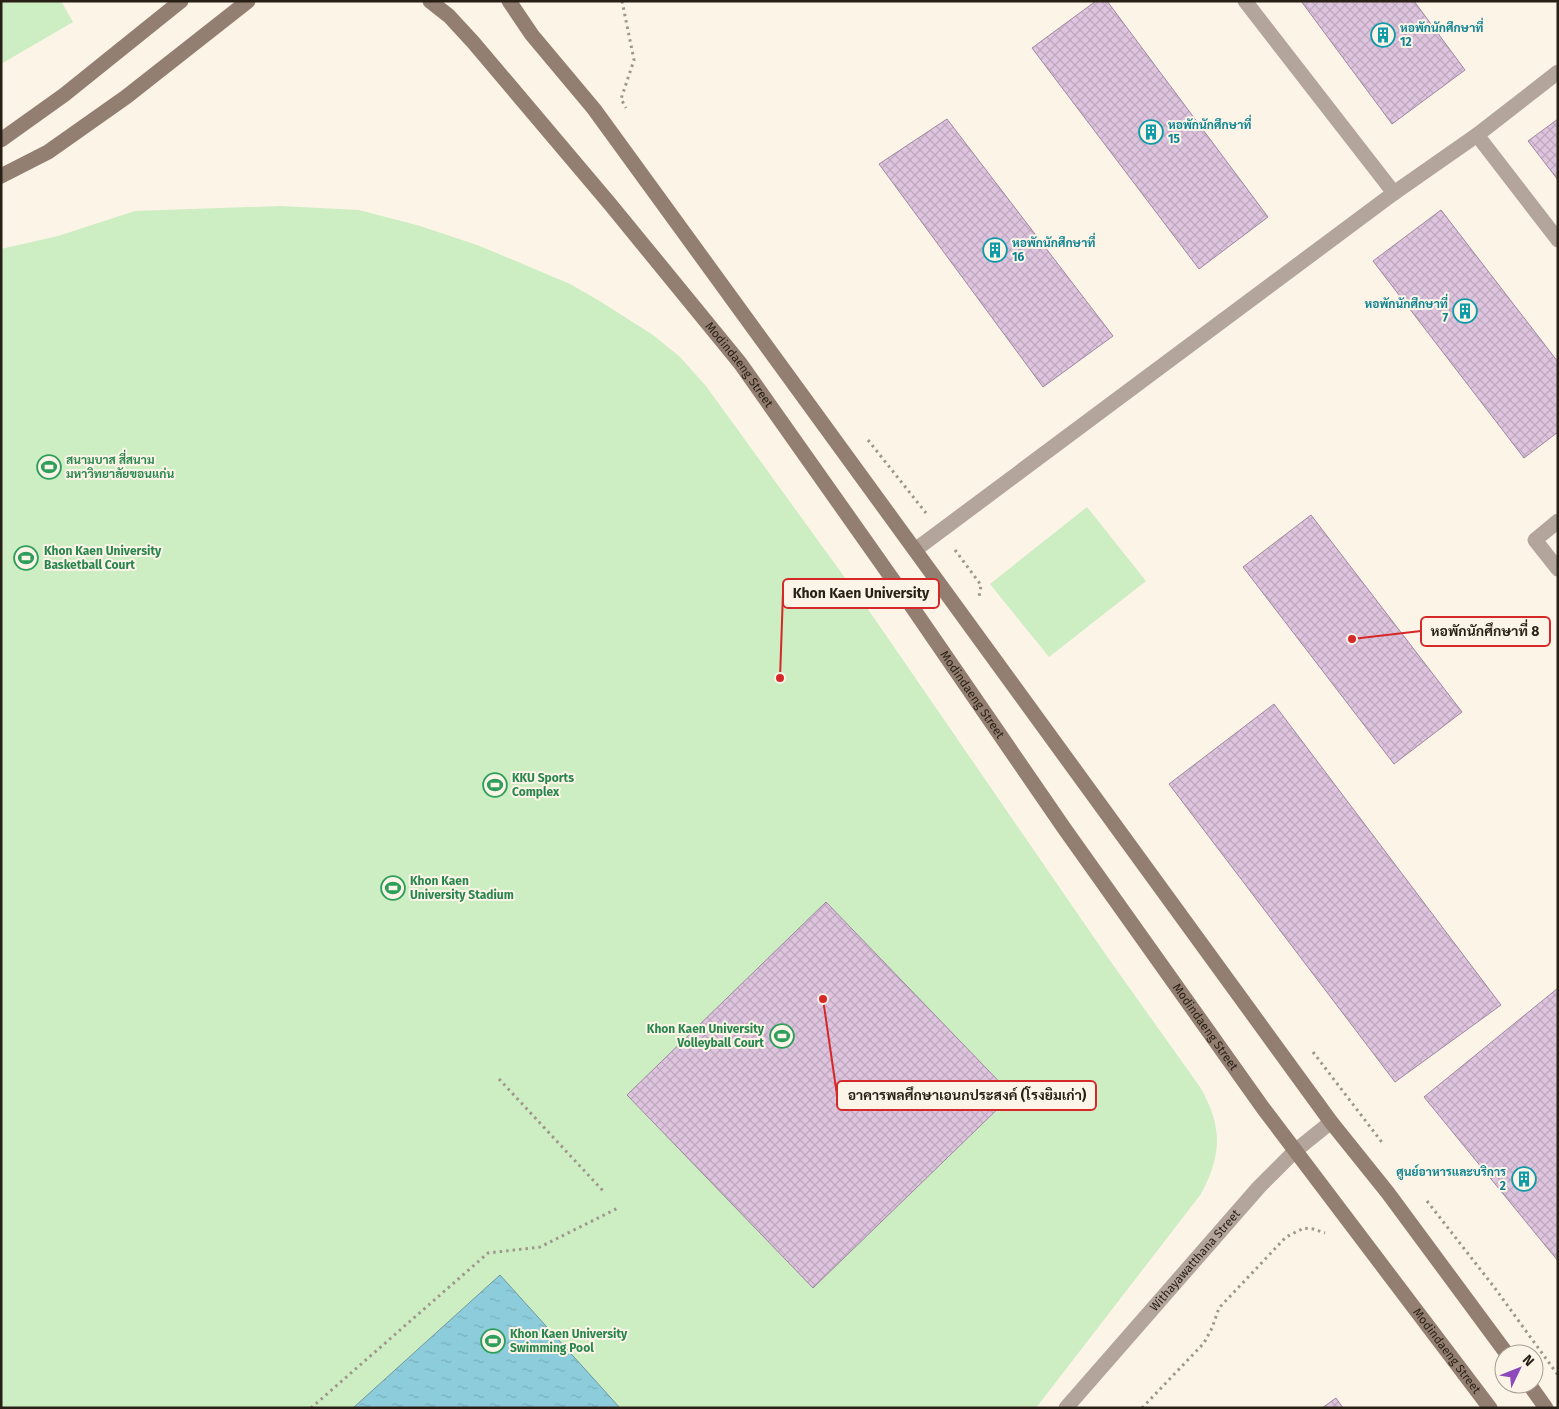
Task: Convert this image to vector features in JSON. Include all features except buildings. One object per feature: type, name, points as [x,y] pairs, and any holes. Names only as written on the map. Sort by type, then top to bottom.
[{"type":"street","points":[[1,140],[64,95],[181,1]]},
{"type":"street","points":[[1,176],[48,152],[126,97],[248,1]]},
{"type":"street","name":"Modindaeng Street","points":[[430,1],[449,16],[473,42],[610,204],[740,364],[1263,1108],[1490,1408]]},
{"type":"street","points":[[509,1],[532,35],[594,108],[1332,1122],[1388,1193],[1501,1344]]},
{"type":"street","points":[[1245,1],[1394,193]]},
{"type":"street","points":[[915,550],[1394,193],[1477,135],[1558,72]]},
{"type":"street","points":[[1477,135],[1558,240]]},
{"type":"street","points":[[1558,521],[1535,540],[1558,569]]},
{"type":"street","name":"Withayawatthana Street","points":[[1066,1408],[1259,1187],[1296,1151],[1332,1122]]},
{"type":"street","points":[[1536,1394],[1546,1408]]},
{"type":"path","points":[[620,99],[634,60],[622,1]]},
{"type":"path","points":[[499,1079],[605,1193]]},
{"type":"path","points":[[311,1408],[488,1253],[540,1247],[618,1208]]},
{"type":"path","points":[[1142,1408],[1204,1344],[1219,1308],[1286,1237],[1304,1228],[1328,1234]]},
{"type":"green space","points":[[1,1],[61,1],[73,22],[1,64]]},
{"type":"green space","name":"KKU Sports Complex","points":[[280,206],[359,210],[420,226],[480,246],[570,284],[653,335],[680,357],[706,386],[872,615],[1106,955],[1200,1087],[1213,1115],[1217,1140],[1213,1166],[1201,1194],[1036,1408],[1,1408],[1,249],[58,236],[135,211]]},
{"type":"green space","points":[[1087,507],[1146,581],[1049,657],[990,584]]},
{"type":"water","name":"Khon Kaen University Swimming Pool","points":[[500,1275],[620,1408],[353,1408]]},
{"type":"place","name":"หอพักนักศึกษาที่ 12","points":[[1383,35]]},
{"type":"place","name":"หอพักนักศึกษาที่ 15","points":[[1151,132]]},
{"type":"place","name":"หอพักนักศึกษาที่ 16","points":[[995,250]]},
{"type":"place","name":"หอพักนักศึกษาที่ 7","points":[[1465,311]]},
{"type":"place","name":"สนามบาส สี่สนาม มหาวิทยาลัยขอนแก่น","points":[[49,467]]},
{"type":"place","name":"Khon Kaen University Basketball Court","points":[[26,558]]},
{"type":"place","name":"หอพักนักศึกษาที่ 8","points":[[1352,639]]},
{"type":"place","name":"Khon Kaen University","points":[[780,678]]},
{"type":"place","name":"KKU Sports Complex","points":[[495,785]]},
{"type":"place","name":"Khon Kaen University Stadium","points":[[393,888]]},
{"type":"place","name":"อาคารพลศึกษาเอนกประสงค์ (โรงยิมเก่า)","points":[[823,999]]},
{"type":"place","name":"Khon Kaen University Volleyball Court","points":[[782,1036]]},
{"type":"place","name":"ศูนย์อาหารและบริการ 2","points":[[1524,1179]]},
{"type":"place","name":"Khon Kaen University Swimming Pool","points":[[493,1341]]}]
